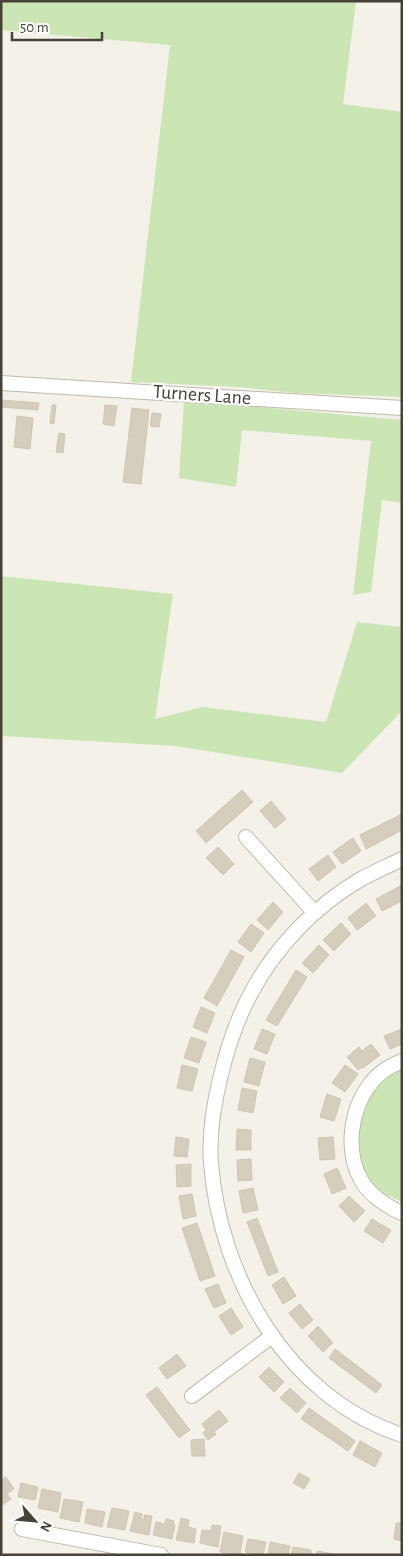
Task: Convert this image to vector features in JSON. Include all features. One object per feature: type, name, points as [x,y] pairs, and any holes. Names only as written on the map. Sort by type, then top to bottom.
[{"type":"street","name":"Turners Lane","points":[[1,383],[402,408]]},
{"type":"street","points":[[246,837],[314,912]]},
{"type":"street","points":[[402,859],[362,879],[314,912],[281,949],[261,976],[249,996],[221,1074],[211,1139],[211,1163],[220,1221],[234,1267],[252,1306],[272,1336],[304,1374],[346,1409],[369,1422],[402,1435]]},
{"type":"street","points":[[402,1061],[382,1072],[371,1083],[355,1114],[351,1131],[353,1162],[361,1182],[375,1198],[402,1213]]},
{"type":"street","points":[[192,1396],[272,1336]]},
{"type":"street","points":[[22,1530],[161,1555]]},
{"type":"green space","points":[[1,1],[356,1],[343,104],[402,112],[402,397],[294,393],[239,387],[131,382],[170,45],[1,30]]},
{"type":"green space","points":[[184,400],[402,420],[402,503],[382,500],[371,592],[353,595],[371,441],[242,430],[236,487],[179,478]]},
{"type":"green space","points":[[1,576],[173,594],[155,719],[202,707],[326,722],[357,622],[402,627],[402,711],[342,773],[176,746],[1,736]]},
{"type":"green space","points":[[402,1067],[402,1202],[376,1190],[359,1168],[356,1126],[367,1097],[388,1073]]},
{"type":"building","points":[[1,400],[39,403],[38,410],[1,407]]},
{"type":"building","points":[[52,405],[56,405],[54,424],[50,423]]},
{"type":"building","points":[[105,405],[117,406],[114,426],[103,424]]},
{"type":"building","points":[[132,408],[149,410],[141,484],[123,482]]},
{"type":"building","points":[[152,413],[161,414],[159,427],[150,426]]},
{"type":"building","points":[[17,416],[33,418],[30,449],[14,447]]},
{"type":"building","points":[[59,433],[65,434],[63,453],[56,452]]},
{"type":"building","points":[[242,790],[253,802],[206,843],[196,831]]},
{"type":"building","points":[[271,801],[286,819],[275,828],[260,811]]},
{"type":"building","points":[[402,814],[402,830],[366,849],[360,835]]},
{"type":"building","points":[[353,838],[361,851],[342,864],[333,852]]},
{"type":"building","points":[[218,847],[234,864],[223,875],[206,858]]},
{"type":"building","points":[[328,855],[336,867],[318,881],[309,869]]},
{"type":"building","points":[[402,885],[402,901],[382,911],[376,899]]},
{"type":"building","points":[[273,902],[283,912],[268,930],[257,920]]},
{"type":"building","points":[[366,903],[376,916],[357,930],[348,918]]},
{"type":"building","points":[[341,923],[351,934],[334,951],[323,940]]},
{"type":"building","points":[[251,924],[264,933],[251,952],[238,942]]},
{"type":"building","points":[[319,945],[329,955],[313,973],[302,963]]},
{"type":"building","points":[[231,950],[244,957],[217,1006],[204,998]]},
{"type":"building","points":[[296,970],[307,977],[277,1026],[266,1020]]},
{"type":"building","points":[[201,1007],[215,1013],[207,1033],[193,1027]]},
{"type":"building","points":[[262,1029],[275,1034],[267,1054],[254,1049]]},
{"type":"building","points":[[402,1029],[402,1044],[390,1049],[384,1036]]},
{"type":"building","points":[[191,1037],[206,1042],[199,1063],[184,1058]]},
{"type":"building","points":[[371,1044],[380,1055],[358,1070],[347,1057],[359,1047],[362,1051]]},
{"type":"building","points":[[250,1058],[265,1062],[259,1086],[244,1082]]},
{"type":"building","points":[[182,1065],[198,1069],[192,1091],[177,1088]]},
{"type":"building","points":[[345,1065],[358,1074],[345,1092],[332,1083]]},
{"type":"building","points":[[242,1088],[257,1091],[253,1113],[238,1110]]},
{"type":"building","points":[[327,1094],[341,1099],[334,1121],[320,1117]]},
{"type":"building","points":[[237,1129],[251,1130],[251,1150],[236,1150]]},
{"type":"building","points":[[176,1137],[189,1139],[187,1157],[174,1156]]},
{"type":"building","points":[[333,1137],[335,1159],[320,1160],[318,1138]]},
{"type":"building","points":[[251,1159],[252,1180],[238,1181],[237,1160]]},
{"type":"building","points":[[191,1164],[191,1186],[177,1187],[176,1165]]},
{"type":"building","points":[[337,1168],[346,1188],[332,1194],[324,1174]]},
{"type":"building","points":[[253,1188],[258,1210],[243,1213],[239,1191]]},
{"type":"building","points":[[192,1194],[196,1216],[183,1219],[179,1196]]},
{"type":"building","points":[[349,1196],[365,1211],[354,1222],[339,1206]]},
{"type":"building","points":[[257,1218],[278,1272],[268,1276],[247,1222]]},
{"type":"building","points":[[372,1219],[391,1230],[383,1243],[364,1231]]},
{"type":"building","points":[[197,1223],[215,1276],[200,1281],[182,1228]]},
{"type":"building","points":[[284,1277],[296,1296],[283,1304],[272,1285]]},
{"type":"building","points":[[218,1284],[226,1303],[214,1308],[205,1289]]},
{"type":"building","points":[[300,1304],[313,1320],[302,1329],[289,1313]]},
{"type":"building","points":[[231,1308],[243,1327],[231,1335],[219,1316]]},
{"type":"building","points":[[318,1326],[333,1343],[323,1352],[308,1336]]},
{"type":"building","points":[[335,1349],[382,1385],[376,1393],[329,1358]]},
{"type":"building","points":[[177,1354],[186,1366],[167,1379],[159,1368]]},
{"type":"building","points":[[269,1367],[284,1382],[274,1392],[259,1377]]},
{"type":"building","points":[[157,1387],[190,1430],[179,1438],[146,1395]]},
{"type":"building","points":[[290,1388],[306,1403],[297,1413],[280,1398]]},
{"type":"building","points":[[309,1408],[355,1441],[348,1451],[301,1419]]},
{"type":"building","points":[[219,1410],[228,1421],[214,1432],[216,1434],[208,1440],[203,1433],[206,1430],[202,1424]]},
{"type":"building","points":[[204,1439],[205,1456],[192,1456],[191,1440]]},
{"type":"building","points":[[360,1441],[382,1453],[375,1467],[353,1455]]},
{"type":"building","points":[[299,1473],[310,1479],[304,1489],[293,1483]]},
{"type":"building","points":[[6,1477],[14,1489],[7,1494],[11,1499],[1,1506],[1,1480]]},
{"type":"building","points":[[21,1483],[38,1487],[35,1500],[18,1497]]},
{"type":"building","points":[[42,1489],[61,1493],[58,1512],[38,1508]]},
{"type":"building","points":[[64,1499],[83,1502],[79,1522],[60,1518]]},
{"type":"building","points":[[112,1508],[129,1511],[125,1530],[107,1527]]},
{"type":"building","points":[[87,1509],[105,1512],[102,1527],[85,1523]]},
{"type":"building","points":[[135,1512],[142,1514],[141,1519],[144,1520],[144,1515],[152,1516],[149,1535],[130,1531]]},
{"type":"building","points":[[181,1518],[189,1520],[188,1527],[196,1529],[194,1543],[176,1540]]},
{"type":"building","points":[[166,1519],[174,1521],[172,1539],[153,1535],[156,1522],[165,1524]]},
{"type":"building","points":[[396,1523],[402,1523],[402,1541],[394,1539]]},
{"type":"building","points":[[212,1525],[221,1526],[218,1547],[200,1543],[202,1530],[211,1531]]},
{"type":"building","points":[[224,1532],[243,1536],[240,1555],[220,1552]]},
{"type":"building","points":[[248,1539],[266,1542],[263,1555],[245,1552]]},
{"type":"building","points":[[270,1542],[290,1546],[288,1555],[268,1555]]},
{"type":"building","points":[[293,1547],[311,1550],[311,1555],[291,1555]]},
{"type":"building","points":[[317,1551],[334,1554],[334,1555],[317,1555]]}]
